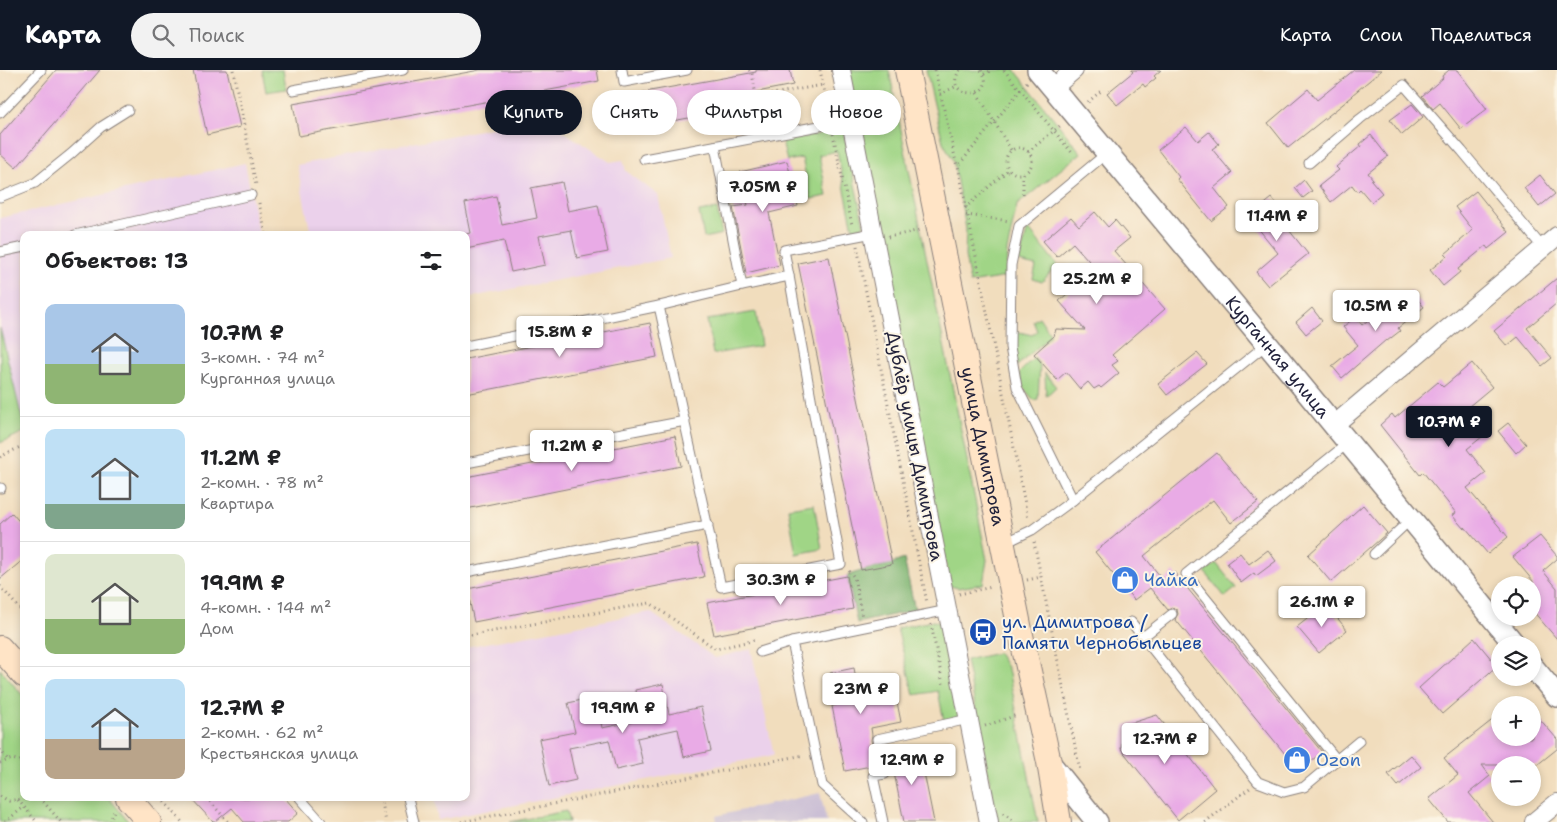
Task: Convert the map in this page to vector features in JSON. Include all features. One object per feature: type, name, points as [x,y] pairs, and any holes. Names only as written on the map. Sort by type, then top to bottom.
[{"type":"main road","name":"улица Димитрова","points":[[907,70],[1049,762],[1059,822]]},
{"type":"main road","points":[[0,648],[20,671]]},
{"type":"main road","points":[[122,802],[149,822]]},
{"type":"street","name":"Дублёр улицы Димитрова","points":[[841,70],[845,90]]},
{"type":"street","points":[[1053,88],[1074,70]]},
{"type":"street","name":"Курганная улица","points":[[1035,73],[1053,88],[1508,636]]},
{"type":"street","name":"Дублёр улицы Димитрова","points":[[854,135],[946,604],[974,724],[990,822]]},
{"type":"street","points":[[1334,425],[1557,236]]},
{"type":"street","points":[[1541,677],[1557,696]]},
{"type":"street","points":[[1049,762],[1097,822]]},
{"type":"street","points":[[1534,822],[1557,803]]},
{"type":"lane","points":[[0,113],[41,70]]},
{"type":"lane","points":[[293,90],[403,70]]},
{"type":"lane","points":[[622,70],[624,82],[687,70]]},
{"type":"lane","points":[[1308,163],[1404,85],[1543,248]]},
{"type":"lane","points":[[0,197],[35,183],[101,127],[128,110]]},
{"type":"lane","points":[[644,159],[811,128]]},
{"type":"lane","points":[[715,146],[742,286]]},
{"type":"lane","points":[[1072,500],[1016,387],[1010,347],[1011,266],[1019,226],[1107,153]]},
{"type":"lane","points":[[93,231],[255,196]]},
{"type":"lane","points":[[659,306],[720,587],[841,564],[784,250],[855,236],[874,236]]},
{"type":"lane","points":[[0,252],[20,247]]},
{"type":"lane","points":[[470,345],[659,306],[789,276]]},
{"type":"lane","points":[[1003,544],[1032,530],[1072,500],[1267,344]]},
{"type":"lane","points":[[470,462],[685,421]]},
{"type":"lane","points":[[1336,760],[1197,593],[1186,574],[1348,443]]},
{"type":"lane","points":[[1374,554],[1411,519]]},
{"type":"lane","points":[[470,571],[708,525]]},
{"type":"lane","points":[[765,651],[792,642],[929,614],[946,604]]},
{"type":"lane","points":[[1143,637],[1172,614]]},
{"type":"lane","points":[[1131,622],[1258,782],[1284,792],[1304,787],[1359,741]]},
{"type":"lane","points":[[792,642],[822,785],[863,822]]},
{"type":"lane","points":[[883,822],[873,776],[884,774],[877,739],[974,724]]},
{"type":"lane","points":[[303,801],[321,822]]},
{"type":"lane","points":[[409,801],[414,822]]},
{"type":"path","points":[[233,70],[256,186]]},
{"type":"path","points":[[749,70],[752,73],[755,90]]},
{"type":"path","points":[[820,70],[824,90]]},
{"type":"path","points":[[935,70],[958,166],[966,215],[1081,776]]},
{"type":"path","points":[[960,70],[956,78],[957,86],[969,94],[977,93],[984,85],[984,74],[981,70]]},
{"type":"path","points":[[984,74],[992,70]]},
{"type":"path","points":[[1004,70],[1073,154]]},
{"type":"path","points":[[958,166],[1035,73]]},
{"type":"path","points":[[792,90],[823,84]]},
{"type":"path","points":[[940,94],[957,86]]},
{"type":"path","points":[[977,93],[1011,150]]},
{"type":"path","points":[[833,135],[855,236]]},
{"type":"path","points":[[1023,148],[1030,154],[1032,162],[1023,173],[1016,174],[1009,169],[1006,161],[1011,150],[1023,148]]},
{"type":"path","points":[[965,208],[1009,169]]},
{"type":"path","points":[[1023,173],[1023,194]]},
{"type":"path","points":[[255,196],[265,231]]},
{"type":"path","points":[[966,215],[1010,221]]},
{"type":"path","points":[[939,226],[874,236],[856,244],[945,692]]},
{"type":"path","points":[[0,457],[20,447]]},
{"type":"path","points":[[841,564],[854,577],[865,628]]},
{"type":"path","points":[[926,601],[946,604],[1011,583],[1041,577]]},
{"type":"path","points":[[0,586],[20,609]]},
{"type":"path","points":[[470,635],[650,603],[716,649],[756,640],[765,651]]},
{"type":"path","points":[[974,724],[1017,715]]},
{"type":"path","points":[[0,750],[8,760]]},
{"type":"path","points":[[461,822],[815,753]]},
{"type":"path","points":[[0,763],[8,760],[20,760]]},
{"type":"path","points":[[1205,822],[1258,782]]},
{"type":"path","points":[[0,796],[9,801],[18,800],[36,822]]},
{"type":"path","points":[[43,801],[61,822]]},
{"type":"path","points":[[164,801],[182,822]]},
{"type":"path","points":[[210,801],[228,822]]},
{"type":"path","points":[[382,801],[386,822]]},
{"type":"path","points":[[110,822],[122,802]]},
{"type":"path","points":[[5,822],[24,807]]},
{"type":"shaded area","points":[[485,129],[485,135],[569,135],[610,162],[623,160],[626,171],[658,195],[671,258],[470,297],[470,231],[310,231],[297,165]]},
{"type":"shaded area","points":[[245,163],[258,231],[20,231],[20,410],[0,328],[0,218]]},
{"type":"shaded area","points":[[650,612],[715,658],[751,649],[774,755],[438,820],[435,801],[470,801],[470,646]]},
{"type":"shaded area","points":[[820,793],[827,822],[717,822],[716,816]]},
{"type":"green space","points":[[262,70],[283,70],[286,89],[266,92]]},
{"type":"green space","points":[[848,70],[889,70],[893,90],[852,90]]},
{"type":"green space","points":[[926,70],[1015,70],[1081,153],[1017,205],[1007,251],[1006,277],[970,283],[965,256],[966,229],[953,160],[943,142]]},
{"type":"green space","points":[[901,130],[987,560],[983,584],[958,588],[950,586],[861,135],[901,135]]},
{"type":"green space","points":[[815,135],[844,135],[864,226],[853,229],[837,151],[819,155],[827,196],[811,199],[802,158],[787,161],[782,142]]},
{"type":"green space","points":[[717,209],[722,234],[704,238],[699,212]]},
{"type":"green space","points":[[1028,228],[1057,265],[1042,282],[1033,279],[1036,266],[1019,262]]},
{"type":"green space","points":[[756,312],[761,346],[713,354],[707,320]]},
{"type":"green space","points":[[1039,317],[1051,335],[1017,366],[1015,331],[1032,335],[1037,331],[1033,321]]},
{"type":"green space","points":[[0,328],[20,410],[20,434],[0,443]]},
{"type":"green space","points":[[1034,358],[1040,365],[1038,399],[1034,400],[1024,389],[1019,373]]},
{"type":"green space","points":[[1045,373],[1056,387],[1046,396]]},
{"type":"green space","points":[[814,504],[822,549],[796,554],[788,508]]},
{"type":"green space","points":[[904,559],[915,610],[857,623],[847,576]]},
{"type":"green space","points":[[1216,563],[1236,588],[1225,597],[1205,572]]},
{"type":"green space","points":[[933,621],[939,622],[943,626],[961,716],[944,721],[938,691],[914,695],[897,628]]},
{"type":"green space","points":[[998,653],[1008,669],[1038,822],[998,822],[966,660]]},
{"type":"green space","points":[[0,669],[20,692],[20,801],[112,801],[129,822],[0,822]]},
{"type":"green space","points":[[566,811],[569,822],[510,822]]},
{"type":"building","points":[[56,70],[100,70],[16,168],[0,154],[0,135]]},
{"type":"building","points":[[193,70],[227,70],[240,127],[207,135]]},
{"type":"building","points":[[480,70],[597,70],[599,81],[550,90],[485,90],[485,102],[299,136],[293,104]]},
{"type":"building","points":[[756,70],[790,70],[793,85],[767,90],[687,90],[687,118],[677,120],[677,90],[656,90],[756,72]]},
{"type":"building","points":[[1131,70],[1161,70],[1154,76],[1156,78],[1145,87],[1143,84],[1117,105],[1107,93],[1133,72]]},
{"type":"building","points":[[1354,70],[1382,70],[1288,148],[1268,123],[1308,89],[1317,100]]},
{"type":"building","points":[[1449,70],[1457,70],[1487,109],[1461,129],[1440,103],[1433,109],[1422,96],[1443,78],[1442,76]]},
{"type":"building","points":[[1412,104],[1423,117],[1402,135],[1390,120]]},
{"type":"building","points":[[1186,127],[1198,141],[1209,132],[1219,144],[1212,149],[1232,173],[1214,188],[1229,207],[1211,221],[1177,179],[1179,177],[1158,150]]},
{"type":"building","points":[[1371,135],[1388,157],[1368,173],[1373,179],[1371,180],[1382,193],[1371,202],[1360,189],[1357,192],[1352,185],[1331,202],[1319,186],[1339,170],[1336,167]]},
{"type":"building","points":[[787,161],[798,206],[769,213],[780,265],[746,273],[733,207],[748,205],[740,172]]},
{"type":"building","points":[[1540,175],[1555,194],[1539,207],[1524,188]]},
{"type":"building","points":[[1304,180],[1312,191],[1303,198],[1295,188]]},
{"type":"building","points":[[562,182],[568,211],[598,205],[608,252],[577,258],[571,230],[539,236],[545,265],[511,272],[504,241],[470,248],[471,233],[465,203],[496,196],[502,225],[537,218],[531,188]]},
{"type":"building","points":[[1476,191],[1509,232],[1488,249],[1486,246],[1458,269],[1460,272],[1443,286],[1430,270],[1473,230],[1455,207]]},
{"type":"building","points":[[1272,198],[1290,220],[1285,225],[1308,254],[1268,286],[1256,272],[1278,253],[1249,217]]},
{"type":"building","points":[[1095,212],[1108,227],[1115,220],[1130,238],[1114,251],[1165,309],[1112,355],[1118,361],[1112,365],[1119,373],[1101,388],[1099,386],[1094,389],[1088,382],[1080,389],[1066,372],[1057,380],[1034,354],[1054,336],[1056,329],[1085,330],[1059,301],[1096,269],[1073,243],[1057,257],[1043,241],[1071,217],[1079,226]]},
{"type":"building","points":[[829,257],[892,564],[861,570],[798,263]]},
{"type":"building","points":[[1557,278],[1557,303],[1527,328],[1552,358],[1542,366],[1518,337],[1507,346],[1494,331]]},
{"type":"building","points":[[1411,291],[1424,307],[1398,328],[1400,331],[1386,340],[1342,378],[1332,366],[1358,345],[1343,327],[1355,317],[1362,325],[1382,309],[1385,313]]},
{"type":"building","points":[[1312,308],[1322,321],[1306,334],[1296,322]]},
{"type":"building","points":[[650,323],[657,357],[470,393],[470,358]]},
{"type":"building","points":[[1197,353],[1207,364],[1167,395],[1158,384]]},
{"type":"building","points":[[1472,363],[1492,387],[1468,407],[1488,432],[1467,449],[1486,473],[1467,488],[1508,537],[1488,554],[1452,515],[1456,513],[1423,472],[1420,475],[1380,425],[1392,414],[1395,418],[1438,382],[1443,387]]},
{"type":"building","points":[[1508,423],[1526,444],[1516,453],[1498,431]]},
{"type":"building","points":[[675,436],[681,466],[470,508],[470,476]]},
{"type":"building","points":[[1217,453],[1258,502],[1231,523],[1213,500],[1144,556],[1164,581],[1174,572],[1322,752],[1299,771],[1175,619],[1178,614],[1177,610],[1172,608],[1168,610],[1150,588],[1134,600],[1095,552]]},
{"type":"building","points":[[1363,505],[1387,533],[1331,582],[1308,555]]},
{"type":"building","points":[[12,513],[20,522],[20,562],[0,579],[0,524]]},
{"type":"building","points":[[1540,536],[1557,556],[1557,559],[1543,571],[1557,588],[1557,639],[1541,620],[1541,576],[1529,576],[1513,557]]},
{"type":"building","points":[[697,544],[704,577],[474,622],[470,603],[470,588]]},
{"type":"building","points":[[1268,550],[1276,561],[1256,576],[1254,573],[1241,583],[1227,563],[1240,553],[1249,564]]},
{"type":"building","points":[[847,576],[853,609],[714,635],[707,603]]},
{"type":"building","points":[[1326,604],[1347,630],[1319,653],[1297,627]]},
{"type":"building","points":[[1474,638],[1491,659],[1491,671],[1442,714],[1419,688]]},
{"type":"building","points":[[854,668],[857,685],[892,677],[901,722],[871,728],[871,740],[876,765],[845,771],[832,706],[836,705],[830,673]]},
{"type":"building","points":[[663,684],[669,714],[701,707],[711,751],[684,757],[678,729],[637,738],[643,764],[616,770],[609,740],[569,748],[576,780],[549,786],[539,739],[575,732],[568,703],[596,697],[602,728],[641,720],[635,690]]},
{"type":"building","points":[[1157,715],[1215,789],[1178,820],[1121,749],[1125,725]]},
{"type":"building","points":[[1541,720],[1557,739],[1557,749],[1541,762],[1541,756],[1491,756],[1491,765],[1482,765],[1490,776],[1469,793],[1493,822],[1448,822],[1429,799],[1458,775],[1444,758],[1491,721],[1491,746],[1541,746]]},
{"type":"building","points":[[919,748],[934,822],[904,822],[890,753]]},
{"type":"building","points":[[1411,755],[1421,767],[1398,786],[1388,774]]},
{"type":"building","points":[[194,801],[288,801],[298,813],[288,822],[244,822],[232,808],[213,822]]},
{"type":"place","name":"Чайка","points":[[1125,580]]},
{"type":"place","name":"ул. Димитрова / Памяти Чернобыльцев","points":[[983,632]]},
{"type":"place","name":"Ozon","points":[[1297,760]]}]
